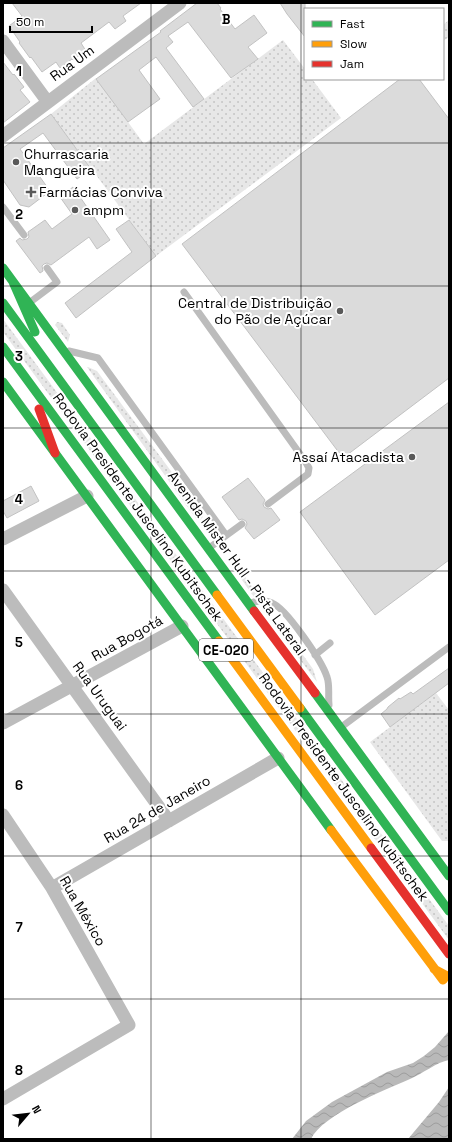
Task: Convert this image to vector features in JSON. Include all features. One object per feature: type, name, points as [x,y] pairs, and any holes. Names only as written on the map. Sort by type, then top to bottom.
[{"type":"main road","name":"Avenida Mister Hull - Pista Lateral","points":[[3,268],[449,876]]},
{"type":"main road","points":[[13,282],[50,366]]},
{"type":"main road","name":"Rodovia Presidente Juscelino Kubitschek","points":[[3,303],[449,910]]},
{"type":"main road","name":"Rodovia Presidente Juscelino Kubitschek","points":[[3,347],[449,954]]},
{"type":"main road","points":[[22,373],[45,422],[55,453]]},
{"type":"main road","points":[[3,382],[278,758],[434,969],[449,987]]},
{"type":"main road","points":[[434,969],[449,977]]},
{"type":"street","name":"Rua Um","points":[[3,136],[173,5]]},
{"type":"street","points":[[3,41],[47,101]]},
{"type":"street","points":[[3,539],[87,496]]},
{"type":"street","name":"Rua Uruguai","points":[[3,590],[170,821]]},
{"type":"street","name":"Rua Bogotá","points":[[3,723],[182,626]]},
{"type":"street","name":"Rua 24 de Janeiro","points":[[52,888],[278,758]]},
{"type":"street","name":"Rua México","points":[[3,815],[52,888],[128,1025],[3,1099]]},
{"type":"lane","points":[[3,209],[24,236]]},
{"type":"lane","points":[[28,303],[57,282],[47,268]]},
{"type":"lane","points":[[184,292],[301,454],[309,468],[308,474],[268,504]]},
{"type":"lane","points":[[64,350],[98,358],[226,535]]},
{"type":"lane","points":[[208,548],[242,524]]},
{"type":"lane","points":[[249,603],[260,600],[273,603],[290,620],[315,655],[328,678],[329,713]]},
{"type":"lane","points":[[315,655],[330,643]]},
{"type":"lane","points":[[340,728],[449,647]]},
{"type":"shaded area","points":[[449,20],[449,37],[444,40],[444,24]]},
{"type":"shaded area","points":[[283,40],[304,68],[304,80],[313,80],[341,118],[156,256],[51,114],[96,78],[144,144]]},
{"type":"shaded area","points":[[3,319],[449,926],[449,940],[3,332]]},
{"type":"shaded area","points":[[57,322],[62,323],[70,335],[68,342],[55,325]]},
{"type":"shaded area","points":[[87,367],[97,371],[202,513],[203,517],[200,520],[197,520]]},
{"type":"shaded area","points":[[236,563],[260,598],[256,600],[235,570]]},
{"type":"shaded area","points":[[282,626],[313,669],[317,682],[280,633]]},
{"type":"shaded area","points":[[436,693],[449,710],[449,841],[442,841],[370,742]]},
{"type":"water","points":[[449,1031],[449,1060],[371,1096],[341,1112],[318,1130],[311,1139],[292,1139],[306,1121],[332,1102],[387,1072],[413,1063],[435,1047]]},
{"type":"water","points":[[449,1087],[449,1139],[408,1139],[439,1102]]},
{"type":"building","points":[[12,3],[141,3],[123,16],[126,21],[115,29],[109,22],[81,43],[86,51],[60,68],[56,62],[42,72],[19,43],[20,42],[9,26],[22,16]]},
{"type":"building","points":[[197,3],[217,3],[235,29],[254,15],[267,33],[248,47],[258,59],[231,78],[188,22],[168,36],[173,42],[166,48],[204,99],[193,107],[156,57],[139,70],[160,99],[128,122],[96,79],[161,32],[160,31]]},
{"type":"building","points":[[280,3],[305,3],[304,36]]},
{"type":"building","points":[[3,62],[24,87],[20,90],[30,102],[3,123]]},
{"type":"building","name":"Central de Distribuição do Pão de Açúcar","points":[[399,80],[420,80],[449,119],[449,378],[343,458],[182,244]]},
{"type":"building","points":[[51,114],[91,169],[77,179],[43,133],[20,149],[50,191],[29,207],[20,205],[3,180],[3,148]]},
{"type":"building","points":[[73,187],[110,240],[97,249],[89,237],[51,265],[47,263],[44,264],[42,266],[43,271],[40,273],[16,241],[20,238],[22,240],[27,239],[29,237],[28,232],[45,220],[52,229],[72,214],[60,197]]},
{"type":"building","points":[[129,220],[156,256],[76,318],[65,303],[132,252],[116,229]]},
{"type":"building","name":"Assaí Atacadista","points":[[449,402],[449,560],[375,615],[300,512]]},
{"type":"building","points":[[248,478],[265,500],[263,504],[264,507],[268,509],[271,508],[280,520],[254,539],[245,528],[247,524],[246,521],[242,519],[239,520],[222,497]]},
{"type":"building","points":[[31,486],[39,501],[7,518],[3,511],[3,501]]},
{"type":"building","points":[[449,668],[449,683],[390,727],[381,714],[388,707],[399,698],[400,699],[411,692],[413,694]]},
{"type":"traffic: fast","points":[[3,268],[254,611]]},
{"type":"traffic: fast","points":[[13,282],[35,332]]},
{"type":"traffic: fast","points":[[3,303],[217,595]]},
{"type":"traffic: fast","points":[[3,347],[219,641]]},
{"type":"traffic: fast","points":[[3,382],[331,830]]},
{"type":"traffic: fast","points":[[315,693],[449,876]]},
{"type":"traffic: fast","points":[[300,708],[449,911]]},
{"type":"traffic: slow","points":[[217,595],[300,708]]},
{"type":"traffic: slow","points":[[219,641],[371,848]]},
{"type":"traffic: slow","points":[[331,830],[443,980]]},
{"type":"traffic: slow","points":[[434,969],[449,977]]},
{"type":"traffic: jam","points":[[39,409],[55,453]]},
{"type":"traffic: jam","points":[[254,611],[315,693]]},
{"type":"traffic: jam","points":[[371,848],[449,954]]},
{"type":"place","name":"Churrascaria Mangueira","points":[[16,162]]},
{"type":"place","name":"Farmácias Conviva","points":[[31,192]]},
{"type":"place","name":"ampm","points":[[75,210]]},
{"type":"place","name":"Central de Distribuição do Pão de Açúcar","points":[[340,311]]},
{"type":"place","name":"Assaí Atacadista","points":[[412,457]]}]
